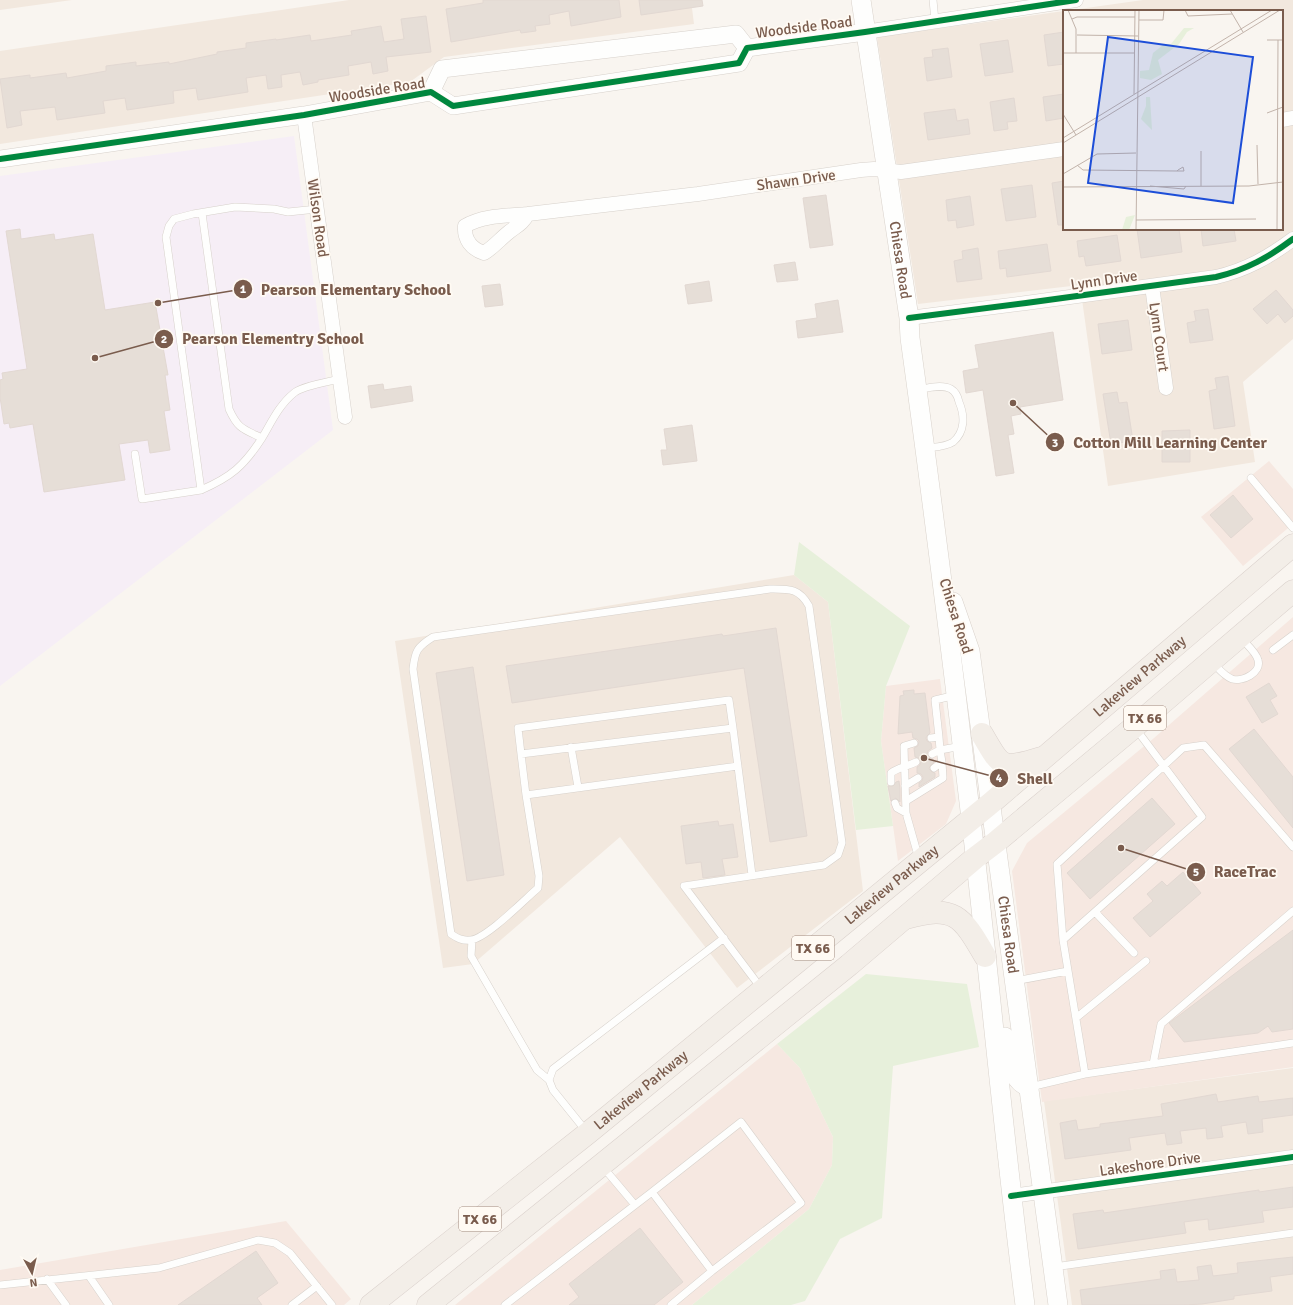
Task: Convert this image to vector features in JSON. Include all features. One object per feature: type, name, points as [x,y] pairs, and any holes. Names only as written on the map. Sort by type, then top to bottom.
[{"type":"main road","name":"Chiesa Road","points":[[861,0],[909,318],[910,338],[941,569],[971,818],[1011,1196],[1025,1305]]},
{"type":"main road","name":"Lakeview Parkway","points":[[371,1305],[588,1133],[991,803],[1293,545]]},
{"type":"main road","name":"Chiesa Road","points":[[941,569],[970,651],[1058,1305]]},
{"type":"main road","name":"TX 66","points":[[428,1305],[849,965],[975,858],[1134,727],[1293,591]]},
{"type":"main road","points":[[1219,608],[1241,635]]},
{"type":"main road","points":[[982,734],[999,762],[1017,766],[1046,756]]},
{"type":"main road","points":[[903,919],[926,912],[946,912],[960,920],[970,930],[985,956]]},
{"type":"main road","points":[[990,997],[1004,1029],[1010,1061],[1015,1074],[1019,1082],[1024,1086],[1029,1087]]},
{"type":"main road","points":[[588,1133],[602,1165]]},
{"type":"street","points":[[865,32],[1076,0]]},
{"type":"street","name":"Woodside Road","points":[[747,48],[865,32]]},
{"type":"street","name":"Woodside Road","points":[[431,92],[442,69],[736,34],[747,48]]},
{"type":"street","name":"Woodside Road","points":[[0,159],[304,115],[431,92],[453,106],[738,63],[747,48]]},
{"type":"street","name":"Wilson Road","points":[[304,115],[345,417]]},
{"type":"street","points":[[1283,120],[1293,118]]},
{"type":"street","name":"Shawn Drive","points":[[528,214],[698,194],[861,170],[874,169],[901,172],[1063,149]]},
{"type":"street","name":"Lynn Drive","points":[[909,318],[1216,277],[1235,272],[1263,260],[1293,239]]},
{"type":"street","name":"Lynn Court","points":[[1152,286],[1166,388]]},
{"type":"street","name":"Lakeshore Drive","points":[[1011,1196],[1293,1157]]},
{"type":"lane","points":[[933,0],[935,21]]},
{"type":"lane","points":[[201,490],[166,237],[169,226],[174,219],[235,207],[274,209],[288,212],[317,209]]},
{"type":"lane","points":[[202,213],[229,409],[235,422],[242,428],[262,438]]},
{"type":"lane","points":[[135,454],[142,499],[201,490],[235,472],[248,458],[262,438],[276,413],[294,393],[316,385],[340,380]]},
{"type":"lane","points":[[917,390],[938,387],[952,390],[957,396],[963,416],[962,427],[958,437],[951,443],[943,446],[925,448]]},
{"type":"lane","points":[[1251,478],[1293,528]]},
{"type":"lane","points":[[752,875],[729,700],[518,728],[526,795],[539,876],[538,888],[486,933],[472,940],[460,940],[451,934],[413,669],[414,656],[420,645],[433,637],[770,589],[789,589],[804,596],[809,606],[842,843],[838,855],[824,864],[684,886],[762,990]]},
{"type":"lane","points":[[1211,661],[1223,673],[1232,679],[1245,678],[1253,674],[1259,665],[1258,659],[1241,635]]},
{"type":"lane","points":[[1273,650],[1293,635]]},
{"type":"lane","points":[[906,801],[943,778],[935,700],[956,695]]},
{"type":"lane","points":[[1063,940],[1202,817],[1134,727]]},
{"type":"lane","points":[[521,754],[733,728]]},
{"type":"lane","points":[[931,738],[939,737]]},
{"type":"lane","points":[[914,743],[904,746],[906,813],[920,861]]},
{"type":"lane","points":[[932,754],[940,750],[962,746]]},
{"type":"lane","points":[[1085,1074],[1063,940],[1057,864],[1183,748],[1204,746],[1293,847]]},
{"type":"lane","points":[[572,747],[578,787]]},
{"type":"lane","points":[[891,782],[891,773],[916,762]]},
{"type":"lane","points":[[934,768],[942,762]]},
{"type":"lane","points":[[526,795],[738,766]]},
{"type":"lane","points":[[905,786],[918,778]]},
{"type":"lane","points":[[895,803],[897,808],[906,813]]},
{"type":"lane","points":[[1153,1064],[1161,1024],[1293,911]]},
{"type":"lane","points":[[1095,912],[1134,953]]},
{"type":"lane","points":[[549,1080],[554,1069],[724,938]]},
{"type":"lane","points":[[472,940],[471,956],[537,1070],[549,1080],[554,1090],[588,1133]]},
{"type":"lane","points":[[1076,1018],[1146,961]]},
{"type":"lane","points":[[1015,982],[1068,971]]},
{"type":"lane","points":[[1029,1087],[1085,1074],[1293,1043]]},
{"type":"lane","points":[[505,1305],[741,1122],[801,1203],[712,1271],[671,1305]]},
{"type":"lane","points":[[602,1165],[634,1204]]},
{"type":"lane","points":[[652,1192],[712,1271]]},
{"type":"lane","points":[[1053,1267],[1293,1233]]},
{"type":"lane","points":[[0,1285],[160,1268],[258,1240],[275,1243],[290,1253],[332,1305]]},
{"type":"lane","points":[[89,1276],[110,1305]]},
{"type":"lane","points":[[47,1279],[66,1305]]},
{"type":"lane","points":[[292,1305],[317,1286]]},
{"type":"shaded area","points":[[0,0],[72,0],[0,10]]},
{"type":"shaded area","points":[[349,0],[691,0],[694,24],[444,57],[410,82],[0,144],[0,51]]},
{"type":"shaded area","points":[[1143,0],[1293,0],[1293,339],[1243,382],[1255,462],[1108,486],[1080,285],[918,304],[877,37],[1063,11],[1063,230],[1283,230],[1283,10],[1072,10]]},
{"type":"shaded area","points":[[294,136],[333,430],[0,686],[0,176]]},
{"type":"shaded area","points":[[1269,461],[1293,489],[1293,524],[1243,566],[1201,517]]},
{"type":"shaded area","points":[[794,575],[828,602],[863,891],[737,988],[620,837],[473,964],[443,968],[395,641]]},
{"type":"shaded area","points":[[1293,617],[1293,1067],[1042,1102],[1012,871],[1027,843],[1154,738]]},
{"type":"shaded area","points":[[940,679],[956,801],[946,824],[898,861],[881,741],[886,686]]},
{"type":"shaded area","points":[[777,1044],[800,1068],[833,1137],[832,1165],[809,1209],[692,1305],[455,1305]]},
{"type":"shaded area","points":[[1293,1068],[1293,1305],[1072,1305],[1044,1101]]},
{"type":"shaded area","points":[[286,1221],[351,1299],[344,1305],[0,1305],[0,1270]]},
{"type":"green space","points":[[799,542],[910,626],[886,686],[881,741],[893,826],[856,830],[828,602],[794,575]]},
{"type":"green space","points":[[866,974],[967,984],[979,1047],[893,1066],[882,1218],[840,1239],[805,1301],[791,1305],[692,1305],[809,1209],[832,1165],[833,1137],[800,1068],[777,1044]]},
{"type":"building","points":[[483,0],[619,0],[621,17],[571,26],[569,11],[549,15],[550,24],[535,26],[536,31],[521,33],[520,30],[451,42],[446,9],[483,3]]},
{"type":"building","points":[[639,0],[702,0],[703,6],[641,15]]},
{"type":"building","points":[[426,16],[431,52],[386,57],[388,71],[373,74],[371,62],[348,66],[349,75],[318,80],[318,82],[303,85],[300,72],[281,75],[282,87],[268,89],[266,75],[246,78],[248,92],[198,100],[196,88],[173,91],[174,103],[127,110],[125,98],[103,101],[105,113],[57,120],[55,107],[20,111],[22,125],[7,128],[0,79],[30,75],[30,78],[66,73],[67,78],[106,71],[106,66],[136,62],[136,66],[169,62],[169,64],[217,54],[217,52],[246,48],[246,43],[310,35],[311,41],[352,35],[351,31],[381,26],[384,42],[404,39],[401,19]]},
{"type":"building","points":[[1063,32],[1063,64],[1048,66],[1044,35]]},
{"type":"building","points":[[1008,40],[1013,72],[985,76],[980,44]]},
{"type":"building","points":[[948,48],[952,77],[927,81],[924,58],[933,57],[932,50]]},
{"type":"building","points":[[1063,94],[1063,118],[1046,121],[1043,97]]},
{"type":"building","points":[[1014,98],[1017,121],[1007,122],[1008,129],[994,131],[990,102]]},
{"type":"building","points":[[955,109],[957,121],[968,119],[970,134],[928,140],[924,113]]},
{"type":"building","points":[[1063,181],[1063,225],[1058,225],[1052,183]]},
{"type":"building","points":[[1032,185],[1036,217],[1006,221],[1001,189]]},
{"type":"building","points":[[826,195],[833,245],[810,248],[803,198]]},
{"type":"building","points":[[970,196],[974,225],[957,228],[956,220],[948,221],[946,200]]},
{"type":"building","points":[[20,229],[21,239],[54,234],[55,240],[93,234],[105,310],[155,302],[168,375],[165,375],[170,410],[164,411],[170,450],[150,453],[148,440],[119,444],[125,480],[44,492],[33,424],[10,428],[9,423],[4,424],[0,397],[0,380],[3,379],[2,373],[27,369],[6,231]]},
{"type":"building","points":[[1137,230],[1179,230],[1182,252],[1141,258]]},
{"type":"building","points":[[1201,230],[1234,230],[1236,241],[1203,246]]},
{"type":"building","points":[[1117,235],[1121,261],[1086,266],[1084,256],[1079,257],[1077,241]]},
{"type":"building","points":[[1047,244],[1051,271],[1007,277],[1006,268],[1000,269],[998,251]]},
{"type":"building","points":[[978,248],[982,279],[957,282],[954,261],[963,259],[962,251]]},
{"type":"building","points":[[795,262],[798,280],[777,282],[774,265]]},
{"type":"building","points":[[709,281],[712,301],[688,304],[685,285]]},
{"type":"building","points":[[500,284],[503,305],[485,307],[482,286]]},
{"type":"building","points":[[1276,290],[1293,310],[1293,316],[1285,323],[1278,314],[1267,324],[1253,309]]},
{"type":"building","points":[[838,300],[843,332],[798,338],[796,321],[817,318],[815,304]]},
{"type":"building","points":[[1208,309],[1213,340],[1190,343],[1187,323],[1196,321],[1194,311]]},
{"type":"building","points":[[1128,320],[1132,350],[1102,354],[1098,324]]},
{"type":"building","points":[[1053,332],[1063,400],[1020,407],[1021,414],[1011,416],[1014,434],[1008,435],[1014,473],[996,476],[983,390],[966,393],[963,371],[979,368],[975,345]]},
{"type":"building","points":[[1228,376],[1235,426],[1214,429],[1209,391],[1217,389],[1215,378]]},
{"type":"building","points":[[383,384],[384,390],[411,386],[413,401],[371,408],[368,386]]},
{"type":"building","points":[[1117,392],[1119,403],[1127,402],[1133,441],[1111,444],[1103,394]]},
{"type":"building","points":[[692,425],[697,461],[663,465],[661,450],[667,450],[664,429]]},
{"type":"building","points":[[1190,430],[1190,462],[1162,462],[1162,431]]},
{"type":"building","points":[[1233,495],[1253,519],[1231,538],[1210,515]]},
{"type":"building","points":[[776,628],[807,836],[770,842],[744,668],[512,703],[506,666],[722,634],[723,636]]},
{"type":"building","points":[[473,667],[504,875],[467,881],[436,673]]},
{"type":"building","points":[[1269,683],[1277,696],[1270,700],[1278,714],[1262,723],[1246,697]]},
{"type":"building","points":[[914,690],[914,694],[925,693],[930,733],[926,738],[927,741],[931,743],[932,748],[927,754],[929,758],[933,759],[934,762],[929,769],[935,773],[935,777],[919,787],[919,783],[922,781],[923,777],[921,774],[917,773],[917,767],[921,762],[919,758],[915,757],[914,748],[918,746],[919,741],[913,738],[912,732],[898,734],[900,696],[904,695],[903,691]]},
{"type":"building","points":[[1254,729],[1293,777],[1293,828],[1229,749]]},
{"type":"building","points":[[899,781],[900,802],[896,798],[891,801],[888,786],[893,786]]},
{"type":"building","points":[[1152,798],[1175,824],[1090,899],[1067,873]]},
{"type":"building","points":[[718,821],[719,826],[733,824],[738,857],[722,859],[725,875],[703,878],[701,862],[686,864],[681,826]]},
{"type":"building","points":[[1183,872],[1201,893],[1150,937],[1133,918],[1153,901],[1147,894],[1162,881],[1167,886]]},
{"type":"building","points":[[1293,930],[1293,1029],[1272,1032],[1268,1026],[1258,1033],[1184,1042],[1169,1023]]},
{"type":"building","points":[[1216,1094],[1218,1102],[1258,1096],[1259,1102],[1293,1098],[1293,1115],[1262,1119],[1263,1132],[1248,1134],[1246,1122],[1221,1126],[1223,1137],[1207,1139],[1206,1128],[1180,1131],[1182,1143],[1167,1145],[1165,1133],[1129,1138],[1131,1150],[1065,1159],[1060,1123],[1076,1120],[1078,1130],[1100,1127],[1100,1124],[1163,1116],[1161,1104]]},
{"type":"building","points":[[1293,1187],[1293,1207],[1262,1211],[1264,1222],[1209,1230],[1208,1219],[1184,1222],[1186,1233],[1078,1249],[1073,1214],[1103,1210],[1104,1213],[1259,1190],[1259,1192]]},
{"type":"building","points":[[640,1228],[683,1282],[654,1305],[569,1305],[579,1297],[569,1284]]},
{"type":"building","points":[[256,1251],[278,1283],[257,1298],[262,1305],[178,1305]]},
{"type":"building","points":[[1293,1257],[1293,1274],[1270,1277],[1272,1291],[1234,1296],[1234,1299],[1202,1304],[1082,1305],[1080,1290],[1161,1279],[1160,1271],[1175,1269],[1177,1282],[1199,1280],[1197,1267],[1211,1265],[1213,1276],[1238,1273],[1237,1263]]},
{"type":"cycle path","points":[[0,159],[304,115],[431,92],[453,106],[739,63],[747,48],[865,32],[1076,0]]},
{"type":"cycle path","points":[[909,318],[1216,277],[1247,267],[1275,252],[1293,239]]},
{"type":"cycle path","points":[[1011,1196],[1293,1157]]},
{"type":"place","name":"Pearson Elementary School","points":[[158,303]]},
{"type":"place","name":"Pearson Elementry School","points":[[95,358]]},
{"type":"place","name":"Cotton Mill Learning Center","points":[[1013,403]]},
{"type":"place","name":"Shell","points":[[924,758]]},
{"type":"place","name":"RaceTrac","points":[[1121,848]]}]
